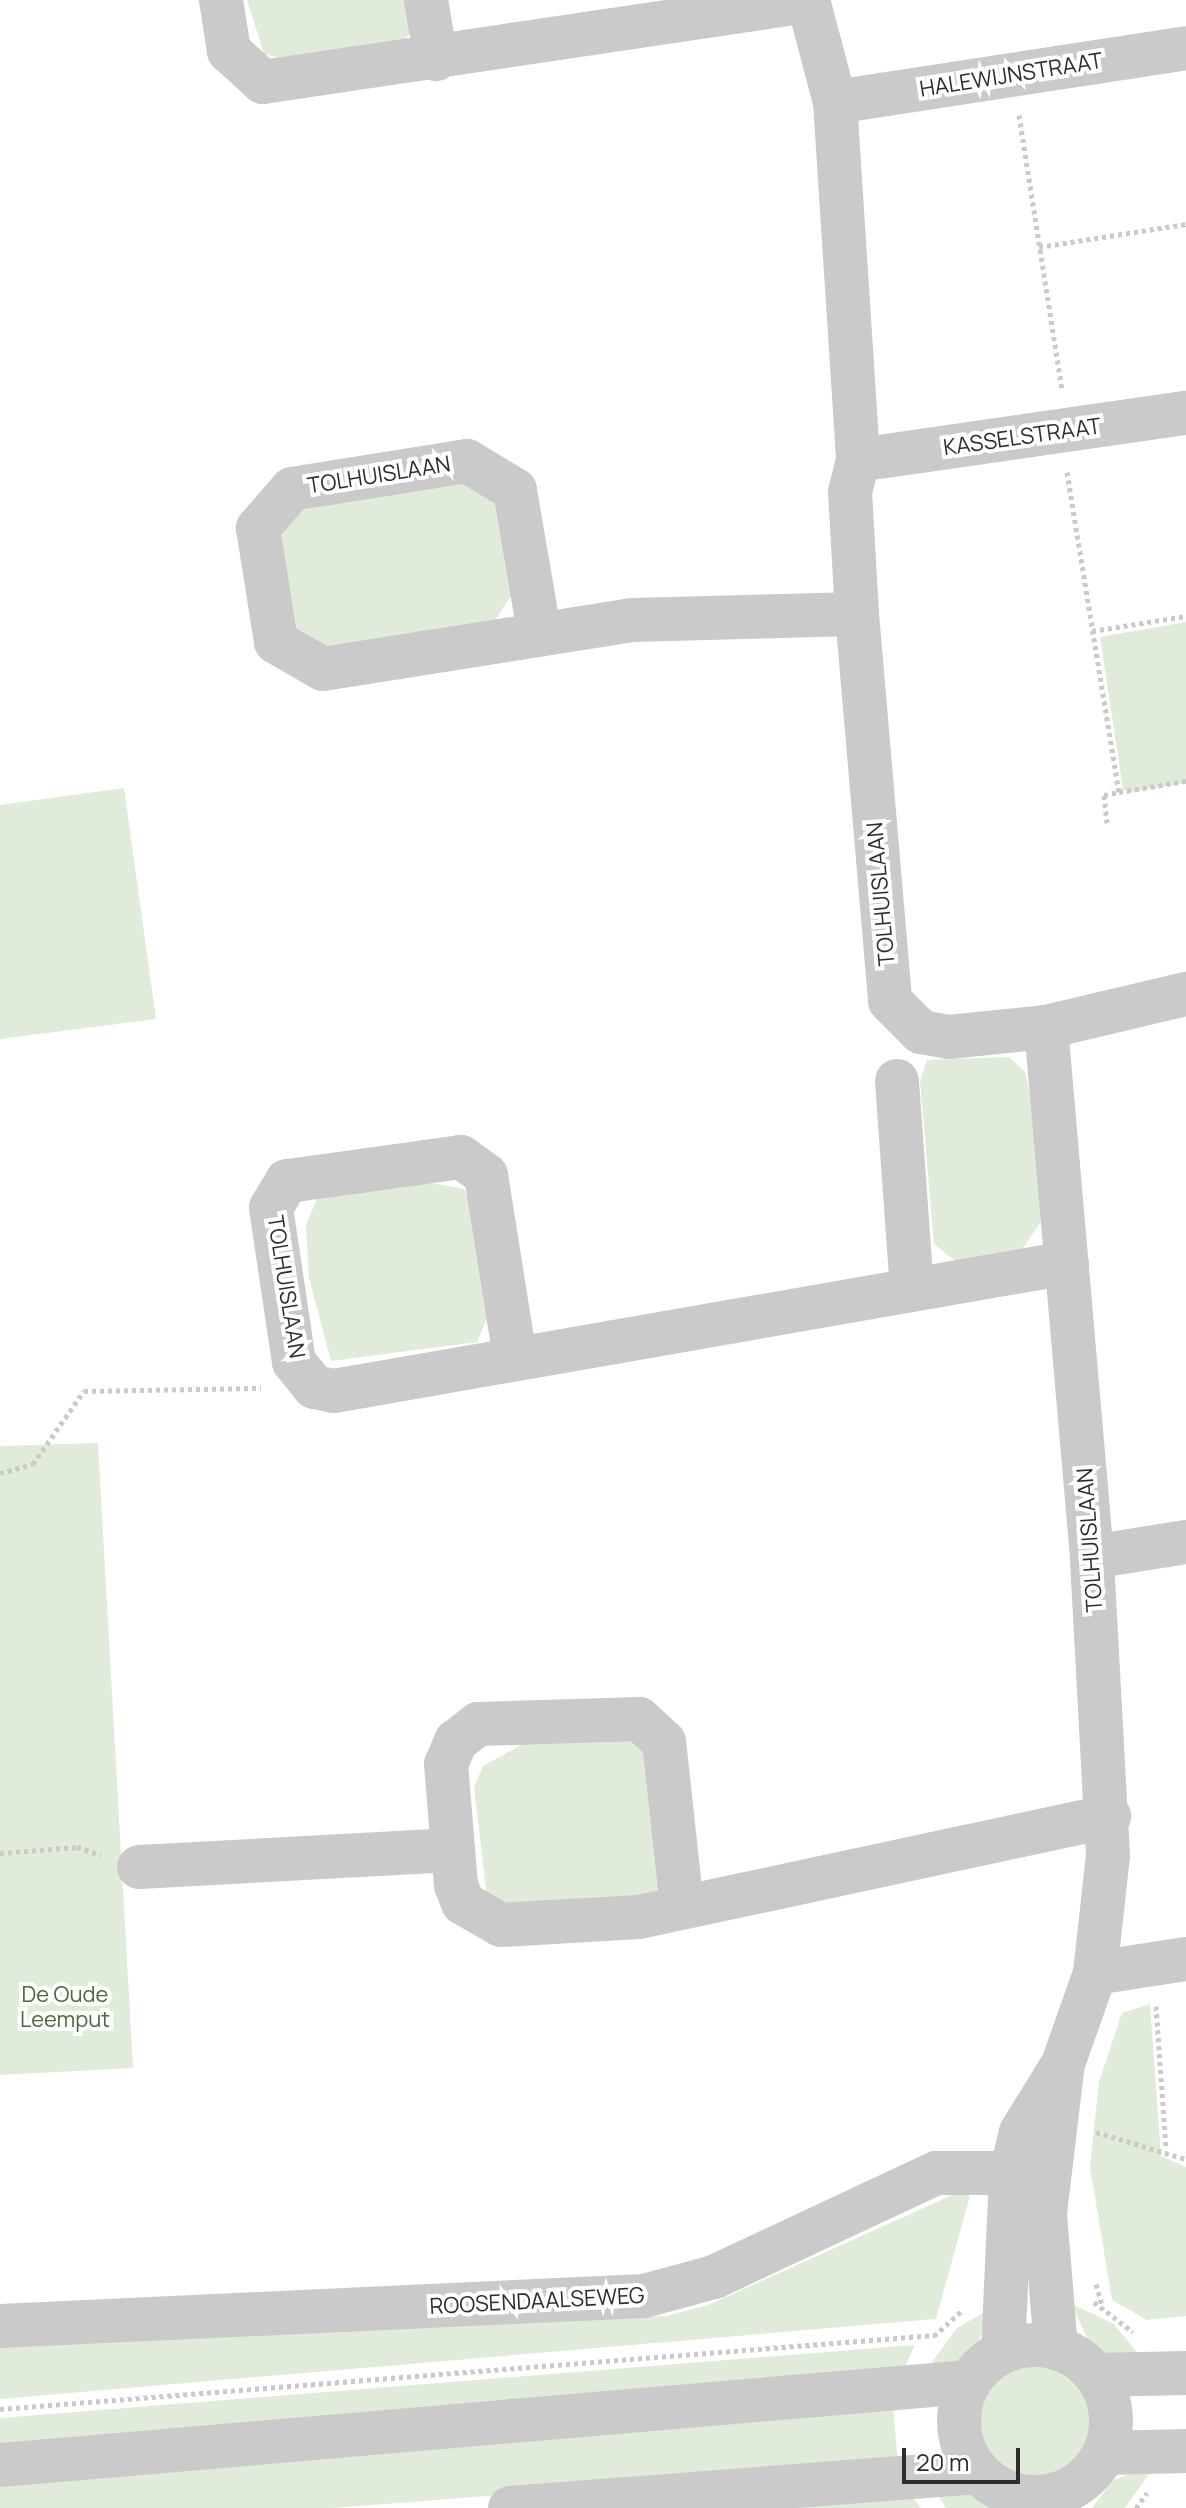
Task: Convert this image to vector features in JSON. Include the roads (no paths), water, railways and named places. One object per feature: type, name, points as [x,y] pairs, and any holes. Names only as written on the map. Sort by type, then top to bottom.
[{"type":"street","name":"TOLHUISLAAN","points":[[221,0],[229,51],[263,82],[436,59],[808,0],[835,102],[858,460],[850,492],[857,614],[890,1001],[909,1024],[935,1037],[1046,1027],[1092,1557],[1109,1816],[1095,1973],[1063,2064],[1021,2132],[1046,2267],[1056,2348]]},
{"type":"street","points":[[426,0],[436,59]]},
{"type":"street","name":"HALEWIJNSTRAAT","points":[[835,102],[1186,48]]},
{"type":"street","name":"KASSELSTRAAT","points":[[858,460],[1186,413]]},
{"type":"street","name":"TOLHUISLAAN","points":[[539,631],[515,490],[467,461],[292,489],[258,528],[276,642],[323,669],[539,631],[632,620],[857,614]]},
{"type":"street","points":[[1046,1027],[1186,994]]},
{"type":"street","points":[[897,1081],[912,1289]]},
{"type":"street","name":"TOLHUISLAAN","points":[[515,1358],[486,1175],[461,1157],[287,1181],[271,1208],[294,1362],[314,1387],[334,1391],[1067,1263]]},
{"type":"street","points":[[1092,1557],[1186,1542]]},
{"type":"street","points":[[682,1907],[664,1742],[639,1719],[478,1724],[456,1741],[446,1764],[453,1850],[463,1903],[501,1925],[682,1907],[1109,1816]]},
{"type":"street","points":[[139,1867],[453,1850]]},
{"type":"street","points":[[1095,1973],[1169,1962]]},
{"type":"street","name":"TOLHUISLAAN","points":[[1003,2352],[1030,2173],[1058,2130],[1063,2064]]},
{"type":"street","name":"ROOSENDAALSEWEG","points":[[0,2326],[644,2296],[714,2277],[936,2173],[1030,2173]]},
{"type":"street","points":[[0,2465],[969,2382],[1003,2352],[1056,2348],[1096,2375],[1186,2373]]},
{"type":"street","points":[[510,2508],[1001,2491],[1072,2498],[1104,2453],[1111,2427],[1096,2375]]},
{"type":"street","points":[[969,2382],[959,2429],[1001,2491]]},
{"type":"street","points":[[1104,2453],[1186,2451]]},
{"type":"park label","name":"De Oude Leemput","points":[[65,2006]]}]
